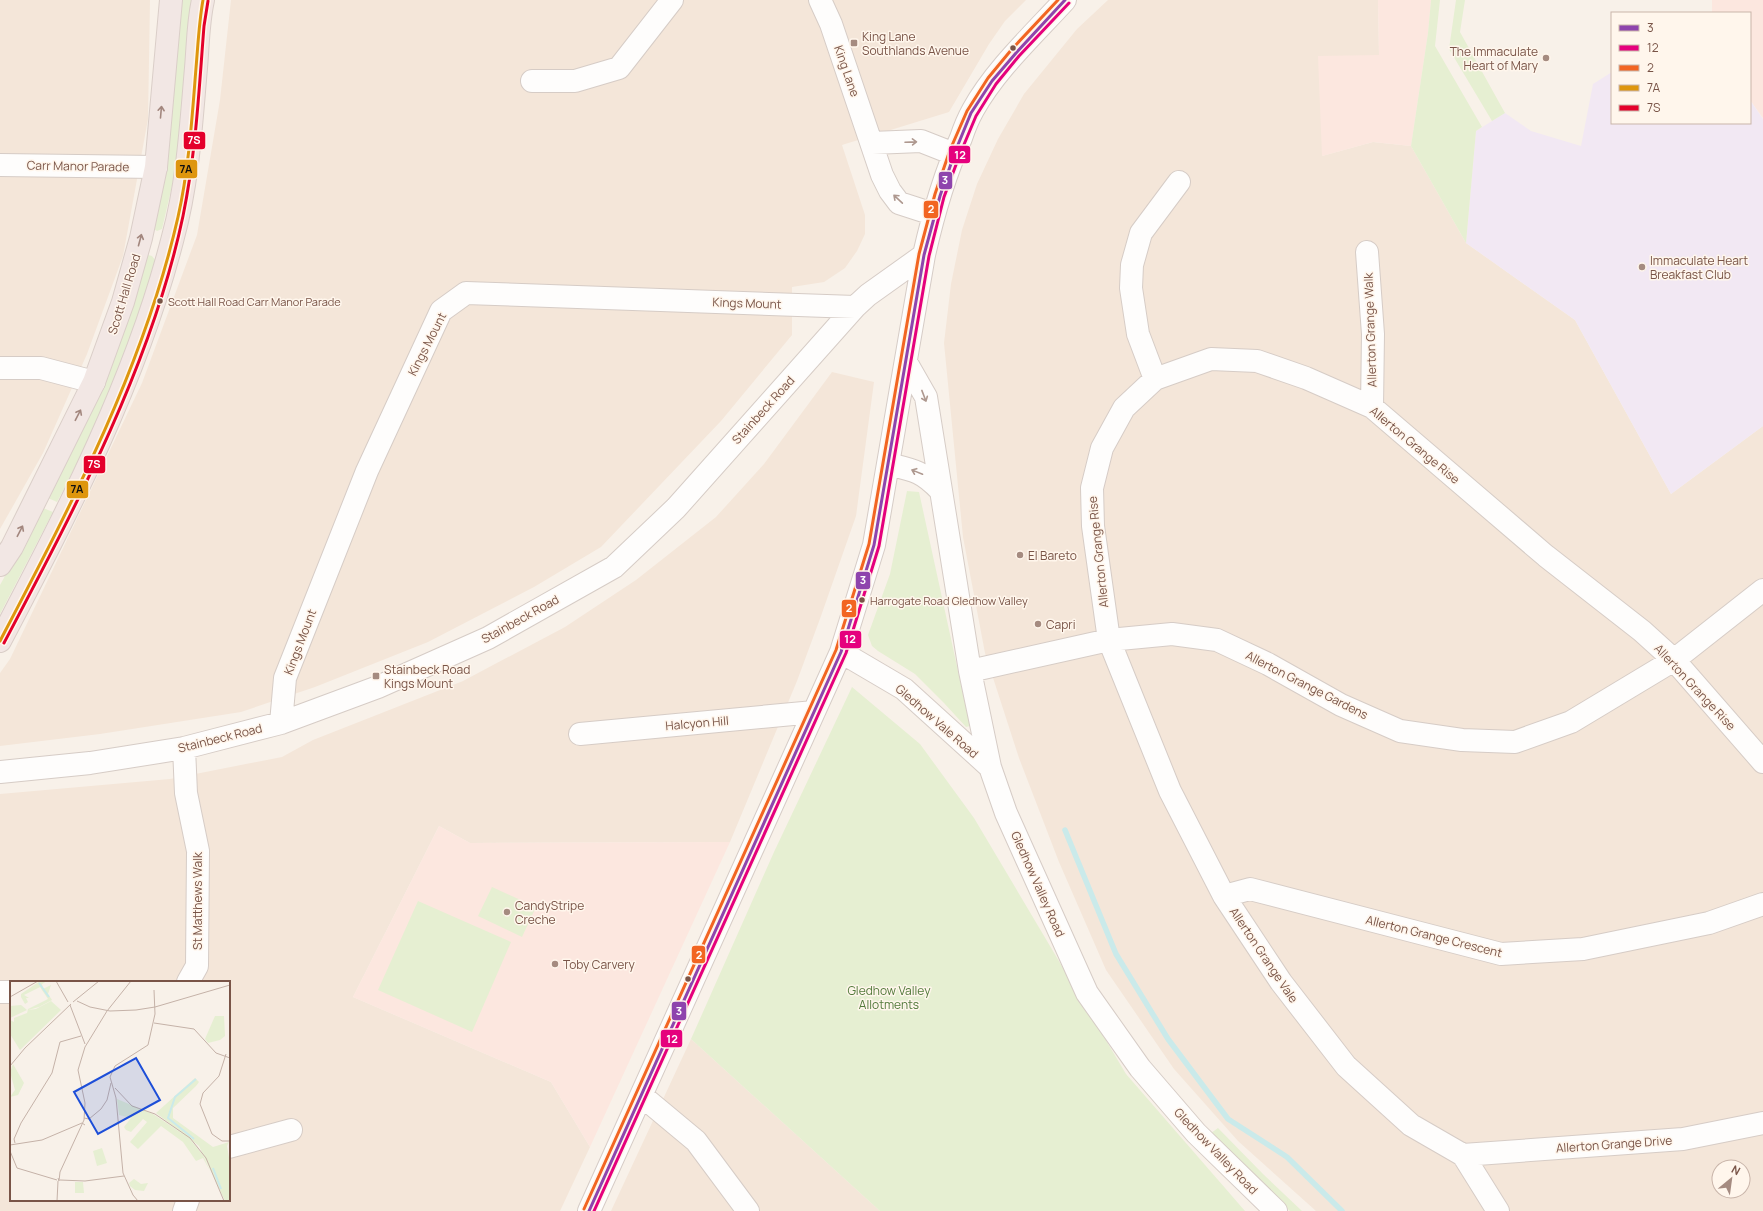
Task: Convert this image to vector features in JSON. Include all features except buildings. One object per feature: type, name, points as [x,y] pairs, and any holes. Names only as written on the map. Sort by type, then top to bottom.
[{"type":"highway","name":"Scott Hall Road","points":[[0,565],[12,548],[94,382],[125,296],[141,238],[156,167],[171,0]]},
{"type":"highway","points":[[0,641],[99,445],[151,312],[174,236],[186,174],[203,0]]},
{"type":"street","points":[[532,81],[575,81],[619,68],[672,0]]},
{"type":"street","name":"King Lane","points":[[820,0],[831,24],[882,175],[890,191],[899,202],[933,214]]},
{"type":"street","points":[[589,1211],[841,652],[874,545],[924,255],[933,214],[954,154],[972,111],[986,91],[1002,70],[1065,0]]},
{"type":"street","points":[[872,143],[921,142],[954,154]]},
{"type":"street","name":"Carr Manor Parade","points":[[0,165],[156,167]]},
{"type":"street","points":[[1155,379],[1138,334],[1131,288],[1132,266],[1141,233],[1179,182]]},
{"type":"street","name":"Allerton Grange Walk","points":[[1367,252],[1372,334],[1372,407]]},
{"type":"street","name":"Stainbeck Road","points":[[2,771],[90,763],[184,748],[281,722],[378,687],[488,638],[614,566],[676,508],[855,307],[868,295],[924,255]]},
{"type":"street","name":"Kings Mount","points":[[281,722],[285,678],[367,471],[441,311],[466,293],[855,307]]},
{"type":"street","name":"Allerton Grange Rise","points":[[1109,640],[1093,526],[1092,488],[1102,448],[1124,408],[1155,379],[1211,359],[1257,361],[1306,378],[1372,407],[1546,556],[1611,606],[1674,660],[1763,762]]},
{"type":"street","name":"Gledhow Valley Road","points":[[906,362],[926,397],[970,670],[990,767],[1006,813],[1088,993],[1140,1068],[1196,1133],[1276,1211]]},
{"type":"street","points":[[0,368],[42,368],[94,382]]},
{"type":"street","points":[[888,464],[918,471],[931,480],[940,490]]},
{"type":"street","name":"Allerton Grange Gardens","points":[[970,670],[1109,640],[1172,634],[1217,640],[1268,664],[1340,705],[1400,731],[1462,740],[1515,742],[1571,722],[1674,660],[1763,590]]},
{"type":"street","name":"Allerton Grange Vale","points":[[1109,640],[1170,791],[1224,896],[1281,982],[1346,1066],[1411,1125],[1463,1155],[1498,1211]]},
{"type":"street","name":"Gledhow Vale Road","points":[[841,652],[904,689],[990,767]]},
{"type":"street","name":"Halcyon Hill","points":[[580,734],[814,712]]},
{"type":"street","name":"St Matthews Walk","points":[[184,748],[186,793],[198,851],[197,966],[189,981]]},
{"type":"street","name":"Allerton Grange Crescent","points":[[1224,896],[1250,889],[1501,954],[1584,949],[1709,922],[1763,904]]},
{"type":"street","points":[[642,1096],[696,1141],[748,1211]]},
{"type":"street","name":"Allerton Grange Drive","points":[[1463,1155],[1683,1139],[1763,1124]]},
{"type":"street","points":[[230,1147],[291,1130]]},
{"type":"street","points":[[184,1211],[188,1201]]},
{"type":"shaded area","points":[[0,0],[150,0],[148,119],[123,256],[87,354],[43,453],[0,529]]},
{"type":"shaded area","points":[[231,0],[1026,0],[1005,21],[989,44],[949,112],[842,145],[865,215],[865,234],[857,251],[845,268],[824,282],[792,287],[792,335],[721,421],[601,547],[534,587],[428,642],[315,687],[241,712],[100,734],[0,746],[0,673],[10,659],[142,383],[197,235],[220,100]]},
{"type":"shaded area","points":[[1108,0],[1378,0],[1379,55],[1322,156],[1373,142],[1411,146],[1466,243],[1575,320],[1671,494],[1763,426],[1763,1211],[1316,1211],[1238,1141],[1174,1069],[1106,970],[1059,862],[1019,758],[985,653],[963,537],[944,343],[951,284],[962,230],[977,184],[998,139],[1024,94],[1077,29]]},
{"type":"shaded area","points":[[1378,0],[1431,0],[1428,33],[1411,146],[1373,142],[1322,156],[1318,56],[1379,55]]},
{"type":"shaded area","points":[[1712,0],[1763,0],[1763,118],[1751,101],[1751,12],[1712,12]]},
{"type":"shaded area","points":[[1611,73],[1611,124],[1751,124],[1751,101],[1763,119],[1763,426],[1671,494],[1575,320],[1466,243],[1476,131],[1505,113],[1531,131],[1581,146],[1593,84]]},
{"type":"shaded area","points":[[832,372],[874,382],[856,516],[797,681],[730,842],[470,843],[439,826],[353,997],[551,1082],[590,1147],[560,1211],[0,1211],[0,794],[170,779],[282,757],[313,740],[463,681],[565,627],[636,580],[716,517],[764,464]]},
{"type":"shaded area","points":[[439,826],[470,843],[730,842],[590,1147],[551,1082],[353,997]]},
{"type":"shaded area","points":[[691,1039],[880,1211],[611,1211]]},
{"type":"green space","points":[[182,0],[191,0],[181,126],[175,173],[162,229],[157,231],[154,229],[165,170],[171,125]]},
{"type":"green space","points":[[1431,0],[1440,0],[1435,46],[1482,127],[1476,131],[1466,243],[1411,146],[1428,33]]},
{"type":"green space","points":[[1456,0],[1465,0],[1460,32],[1505,113],[1492,121],[1449,49]]},
{"type":"green space","points":[[148,255],[152,256],[156,261],[122,360],[92,432],[57,502],[48,498],[87,417],[145,257]]},
{"type":"green space","points":[[907,491],[919,492],[970,726],[966,727],[915,674],[872,646],[868,635],[890,574]]},
{"type":"green space","points":[[43,508],[53,512],[0,614],[0,585]]},
{"type":"green space","name":"Gledhow Valley Allotments","points":[[852,687],[920,744],[974,818],[1126,1074],[1245,1211],[880,1211],[691,1039],[774,852]]},
{"type":"green space","name":"CandyStripe Creche","points":[[492,887],[536,907],[522,937],[478,916]]},
{"type":"green space","points":[[418,901],[511,942],[472,1032],[378,990]]},
{"type":"green space","points":[[1218,1128],[1302,1211],[1290,1211],[1246,1170],[1211,1133]]},
{"type":"waterway","points":[[1065,830],[1116,954],[1168,1039],[1228,1119],[1287,1157],[1342,1211]]},
{"type":"transit line","name":"7A","points":[[0,641],[79,487],[103,434],[146,327],[164,273],[178,217],[185,180],[190,143],[200,17],[203,0]]},
{"type":"transit line","name":"2","points":[[584,1209],[836,650],[869,544],[919,254],[935,194],[950,150],[967,111],[988,78],[1012,49],[1058,0]]},
{"type":"transit line","name":"3","points":[[589,1211],[841,652],[874,545],[924,255],[940,196],[955,152],[971,113],[992,81],[1065,0]]},
{"type":"transit line","name":"7S","points":[[4,643],[57,541],[108,435],[152,326],[169,271],[183,216],[194,145],[204,26],[208,1]]},
{"type":"transit line","name":"12","points":[[594,1211],[846,653],[879,546],[929,256],[944,197],[960,154],[976,116],[996,84],[1019,56],[1069,3]]},
{"type":"place","name":"King Lane Southlands Avenue","points":[[854,43]]},
{"type":"place","name":"The Immaculate Heart of Mary","points":[[1546,58]]},
{"type":"place","name":"Immaculate Heart Breakfast Club","points":[[1642,267]]},
{"type":"place","name":"Scott Hall Road Carr Manor Parade","points":[[160,301]]},
{"type":"place","name":"El Bareto","points":[[1020,555]]},
{"type":"place","name":"Harrogate Road Gledhow Valley","points":[[862,600]]},
{"type":"place","name":"Capri","points":[[1038,624]]},
{"type":"place","name":"Stainbeck Road Kings Mount","points":[[376,676]]},
{"type":"place","name":"CandyStripe Creche","points":[[507,912]]},
{"type":"place","name":"Toby Carvery","points":[[555,964]]}]
